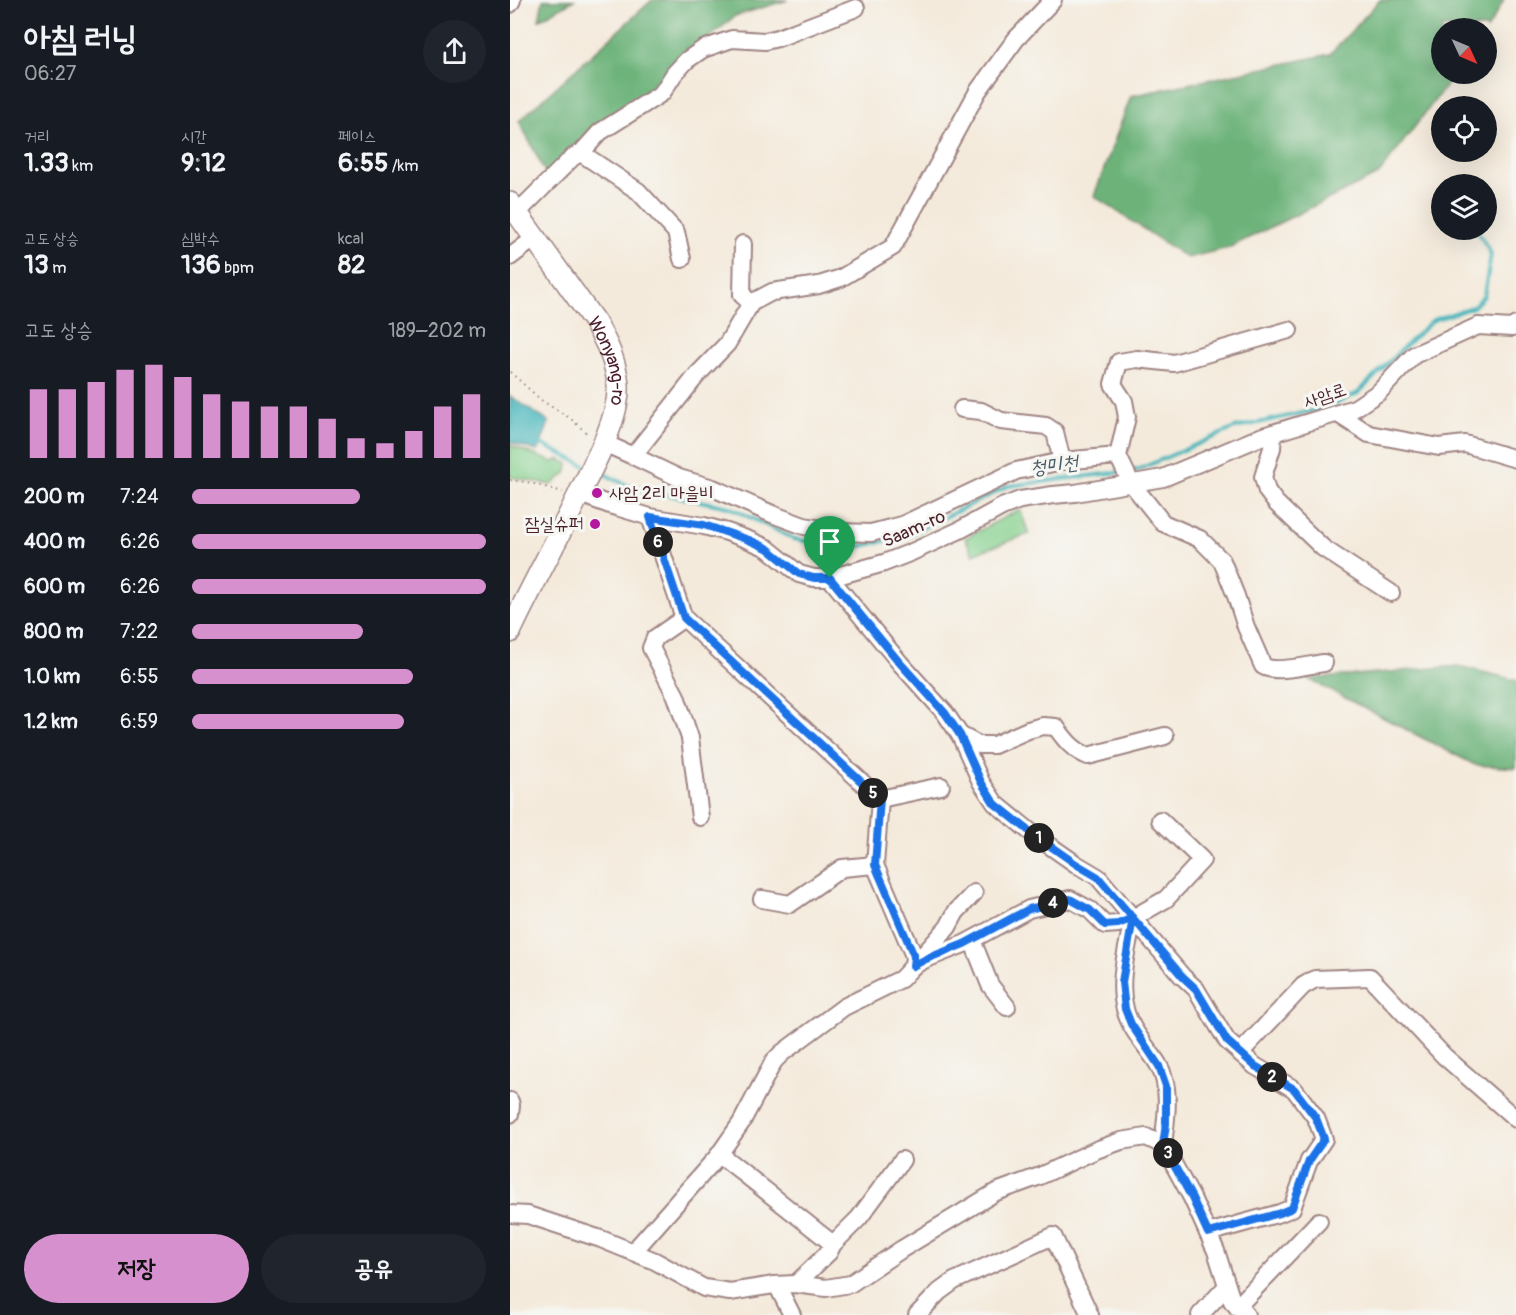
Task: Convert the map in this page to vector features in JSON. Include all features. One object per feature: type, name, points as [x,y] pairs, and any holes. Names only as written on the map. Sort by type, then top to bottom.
[{"type":"main road","name":"Wonyang-ro","points":[[510,632],[603,445],[617,401],[618,386],[615,365],[606,341],[514,208]]},
{"type":"street","points":[[633,456],[697,375],[727,344],[751,303],[772,292],[819,285],[841,278],[893,247],[978,91],[1016,39],[1053,0]]},
{"type":"street","points":[[514,208],[573,157],[581,153],[600,132],[662,93],[680,67],[704,49],[732,39],[765,41],[778,38],[856,8]]},
{"type":"street","points":[[581,153],[638,191],[676,232],[682,259]]},
{"type":"street","points":[[510,257],[534,238]]},
{"type":"street","points":[[743,244],[742,295],[751,303]]},
{"type":"street","name":"사암로","points":[[1131,483],[1163,478],[1263,436],[1355,408],[1379,392],[1414,355],[1478,326],[1512,328],[1516,325]]},
{"type":"street","points":[[1289,330],[1174,363],[1137,359],[1119,362],[1113,384],[1124,401],[1127,417],[1118,456],[1131,483],[1163,523],[1200,539],[1222,561],[1246,627],[1265,669],[1324,663]]},
{"type":"street","points":[[962,409],[981,411],[1001,422],[1046,426],[1055,432],[1062,461]]},
{"type":"street","points":[[1338,414],[1369,434],[1439,447],[1465,444],[1516,459]]},
{"type":"street","points":[[1274,433],[1263,477],[1267,491],[1323,548],[1392,593]]},
{"type":"street","points":[[603,445],[633,456],[679,478],[713,488],[804,526],[840,532],[871,533],[902,525],[1016,471],[1062,461],[1118,456]]},
{"type":"street","name":"Saam-ro","points":[[580,493],[610,506],[650,517],[704,525],[749,540],[767,548],[799,574],[814,578],[830,578],[884,563],[912,552],[1020,500],[1131,483]]},
{"type":"street","points":[[650,517],[684,618],[880,799]]},
{"type":"street","points":[[830,578],[900,663],[945,713],[960,735],[981,782],[994,803],[1033,834],[1098,877],[1182,976],[1196,989],[1227,1041],[1255,1066],[1294,1089],[1316,1118],[1324,1139],[1309,1161],[1292,1208],[1208,1233]]},
{"type":"street","points":[[684,618],[655,638],[651,648],[676,696],[690,738],[700,817]]},
{"type":"street","points":[[960,735],[979,746],[994,745],[1028,730],[1042,726],[1056,727],[1067,743],[1088,756],[1165,736]]},
{"type":"street","points":[[880,799],[941,786]]},
{"type":"street","points":[[880,799],[875,865],[914,956],[913,966]]},
{"type":"street","points":[[913,966],[972,940],[1029,909],[1070,899],[1090,910],[1105,925],[1118,924],[1133,918],[1166,899],[1202,860],[1160,820]]},
{"type":"street","points":[[762,899],[790,904],[842,868],[875,865]]},
{"type":"street","points":[[633,1252],[718,1156],[741,1123],[774,1061],[844,1007],[901,979],[948,927],[956,912],[974,893]]},
{"type":"street","points":[[1133,918],[1122,982],[1125,1009],[1131,1024],[1159,1066],[1166,1086],[1166,1124],[1163,1145]]},
{"type":"street","points":[[972,940],[990,985],[1007,1007]]},
{"type":"street","points":[[1240,1053],[1303,986],[1315,980],[1370,977],[1444,1056],[1516,1119]]},
{"type":"street","points":[[510,1101],[510,1114]]},
{"type":"street","points":[[510,1214],[528,1215],[601,1239],[655,1261],[704,1288],[730,1292],[796,1284],[826,1288],[850,1284],[902,1249],[996,1192],[1040,1176],[1096,1150],[1121,1141],[1146,1137],[1163,1145],[1208,1233],[1233,1301],[1242,1311],[1319,1221]]},
{"type":"street","points":[[718,1156],[727,1160],[833,1244]]},
{"type":"street","points":[[796,1284],[860,1218],[902,1160]]},
{"type":"street","points":[[917,1315],[939,1292],[954,1281],[1053,1236],[1090,1315]]},
{"type":"street","points":[[777,1285],[792,1315]]},
{"type":"street","points":[[1200,1315],[1227,1286]]},
{"type":"path","points":[[510,372],[541,399],[571,419],[603,445]]},
{"type":"path","points":[[510,480],[580,493]]},
{"type":"green space","points":[[543,0],[574,0],[539,20]]},
{"type":"green space","points":[[652,0],[788,0],[735,16],[547,176],[519,121]]},
{"type":"green space","points":[[1380,0],[1504,0],[1494,18],[1431,18],[1431,84],[1447,84],[1438,96],[1431,96],[1431,105],[1378,175],[1228,248],[1187,258],[1094,196],[1131,96],[1330,54]]},
{"type":"green space","points":[[510,445],[553,462],[560,459],[568,464],[567,472],[552,485],[510,477]]},
{"type":"green space","points":[[1020,509],[1029,534],[973,554],[965,538]]},
{"type":"green space","points":[[1458,666],[1516,680],[1516,768],[1475,765],[1308,679]]},
{"type":"water","points":[[510,396],[549,422],[537,451],[510,442]]},
{"type":"waterway","name":"청미천","points":[[1131,471],[1235,428],[1329,407],[1358,393],[1433,320],[1473,307],[1484,296],[1491,254],[1483,240]]},
{"type":"waterway","name":"청미천","points":[[541,444],[586,466]]},
{"type":"waterway","name":"청미천","points":[[598,471],[631,487],[729,507],[794,539],[848,549],[907,536],[1008,486],[1121,472]]},
{"type":"place","name":"사암 2리 마을비","points":[[597,493]]},
{"type":"place","name":"잠실슈퍼","points":[[595,524]]},
{"type":"route","points":[[830,578],[814,578],[799,574],[767,548],[749,540],[704,525],[650,517],[684,618],[880,799],[875,865],[914,956],[913,966],[964,944],[1029,909],[1070,899],[1090,910],[1105,925],[1118,924],[1133,918],[1122,982],[1125,1009],[1131,1024],[1159,1066],[1166,1086],[1166,1124],[1163,1145],[1208,1233],[1292,1208],[1309,1161],[1324,1139],[1316,1118],[1294,1089],[1255,1066],[1227,1041],[1196,989],[1182,976],[1133,918],[1098,877],[1033,834],[994,803],[981,782],[960,735],[945,713],[900,663],[830,578]]}]
